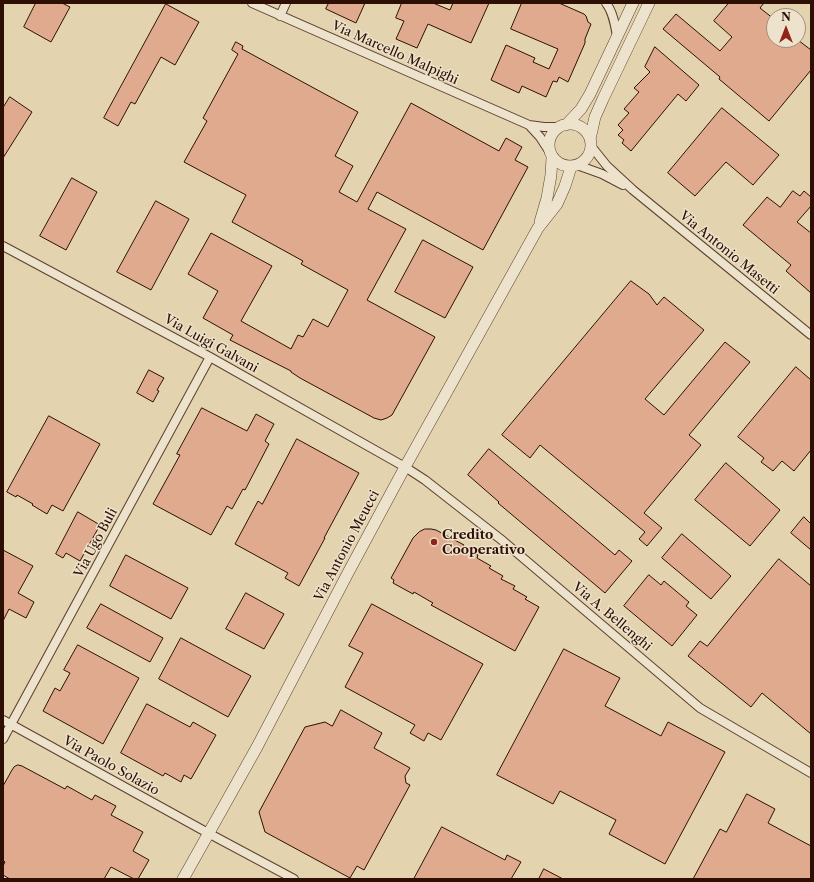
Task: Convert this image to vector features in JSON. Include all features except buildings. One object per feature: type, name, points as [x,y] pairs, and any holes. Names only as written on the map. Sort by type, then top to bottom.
[{"type":"street","name":"Via Marcello Malpighi","points":[[252,3],[529,125],[563,126]]},
{"type":"street","points":[[280,16],[286,3]]},
{"type":"street","points":[[606,3],[614,20],[617,36]]},
{"type":"street","points":[[563,126],[580,109],[590,94],[633,3]]},
{"type":"street","points":[[591,142],[583,129],[578,126],[572,124],[563,126],[555,130],[551,135],[549,141],[550,154],[564,166],[574,166],[583,162],[587,158],[590,152],[595,117],[649,3]]},
{"type":"street","name":"Via Marcello Malpighi","points":[[529,125],[540,138],[550,154]]},
{"type":"street","name":"Via Antonio Masetti","points":[[591,142],[607,166],[633,190],[811,335]]},
{"type":"street","name":"Via Antonio Meucci","points":[[538,228],[547,198],[551,175],[550,154]]},
{"type":"street","name":"Via Antonio Masetti","points":[[574,166],[602,174],[633,190]]},
{"type":"street","name":"Via Antonio Meucci","points":[[183,879],[257,747],[405,467],[538,228],[557,204],[574,166]]},
{"type":"street","name":"Via Luigi Galvani","points":[[3,246],[210,357],[405,467]]},
{"type":"street","name":"Via Ugo Buli","points":[[3,739],[210,357]]},
{"type":"street","name":"Via A. Bellenghi","points":[[405,467],[425,480],[503,541],[700,708],[811,773]]},
{"type":"street","name":"Via Paolo Solazio","points":[[3,720],[294,879]]},
{"type":"place","name":"Credito Cooperativo","points":[[434,542]]}]
